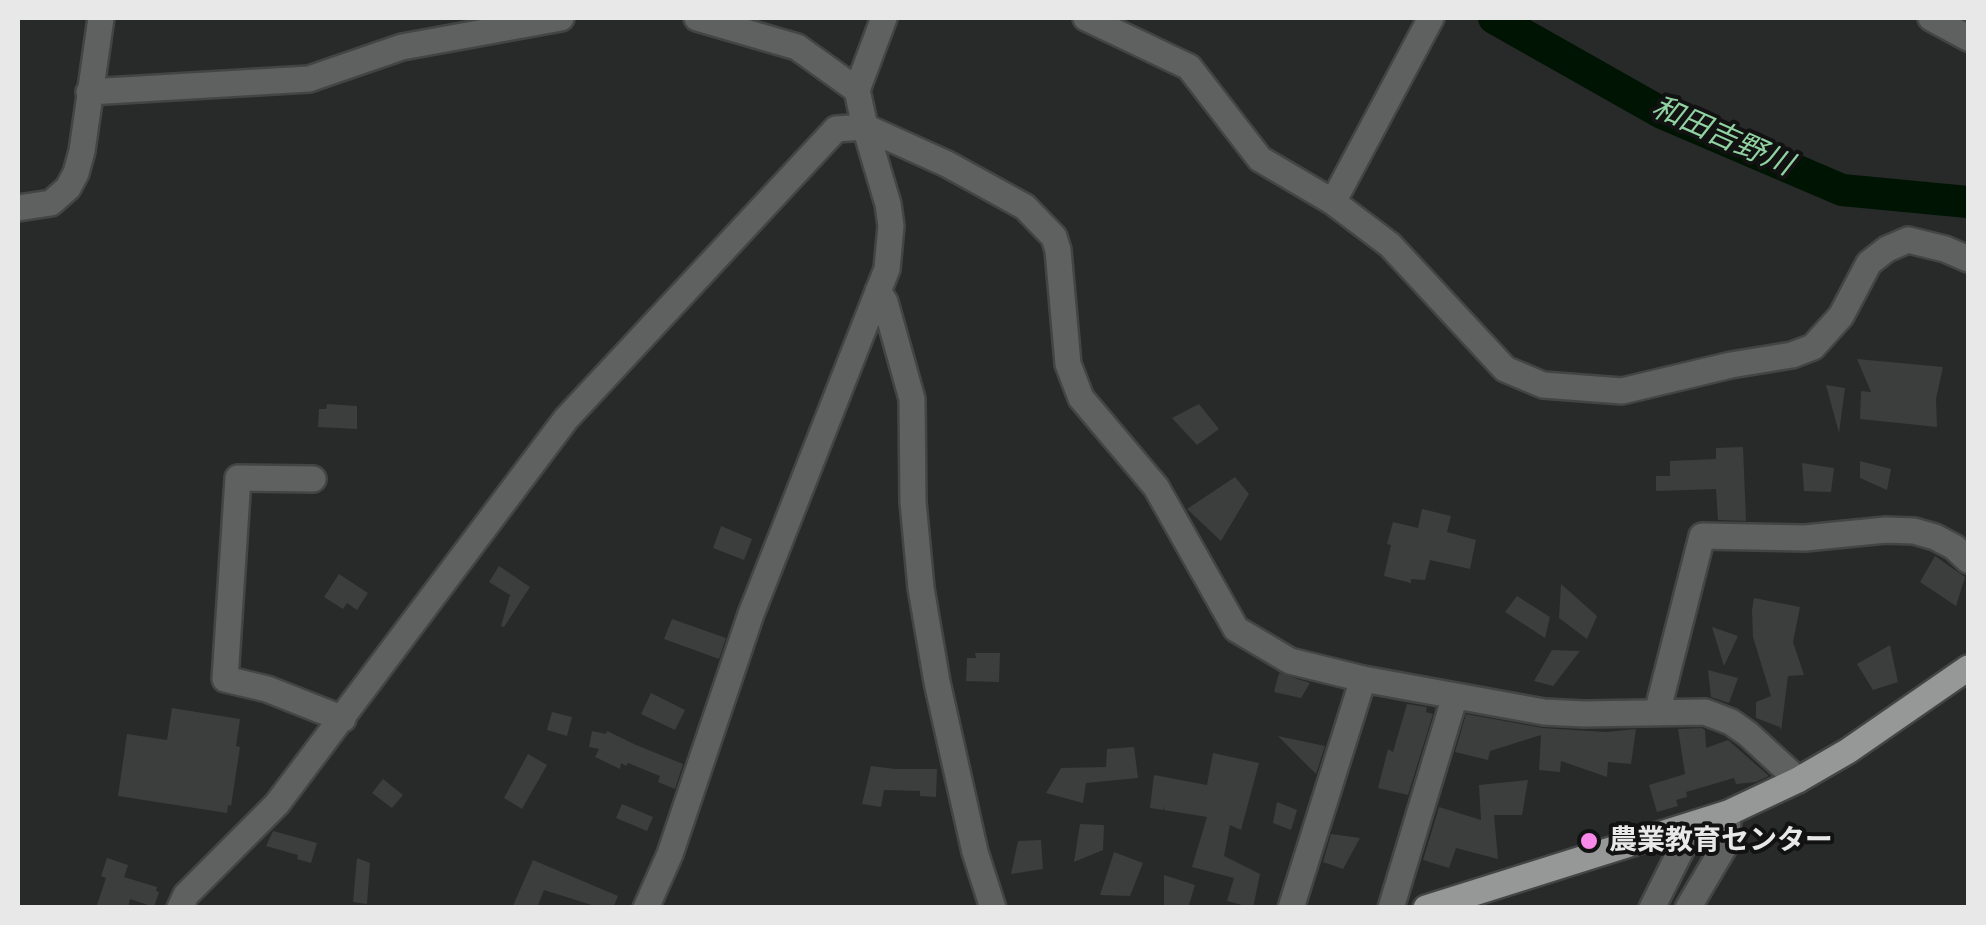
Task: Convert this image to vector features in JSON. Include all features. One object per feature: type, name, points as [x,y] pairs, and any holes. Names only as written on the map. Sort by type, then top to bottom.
[{"type":"main road","points":[[1426,908],[1728,813],[1848,751],[1968,668]]},
{"type":"street","points":[[18,208],[52,203],[68,188],[76,173],[102,18]]},
{"type":"street","points":[[89,92],[308,80],[402,47],[561,18]]},
{"type":"street","points":[[696,18],[797,47],[857,90]]},
{"type":"street","points":[[646,908],[670,854],[751,614],[887,269],[891,226],[888,204],[857,90],[884,18]]},
{"type":"street","points":[[1086,18],[1189,67],[1260,158],[1333,202],[1390,244],[1505,369],[1543,386],[1622,391],[1792,355],[1812,347],[1841,316],[1868,263],[1887,249],[1908,240],[1968,258]]},
{"type":"street","points":[[1333,202],[1431,18]]},
{"type":"street","points":[[1932,18],[1968,38]]},
{"type":"street","points":[[180,908],[186,896],[277,804],[566,419],[836,128],[865,127],[947,164],[1025,208],[1054,238],[1068,364],[1081,398],[1156,487],[1236,629],[1290,660],[1363,679],[1544,712],[1705,712],[1748,734],[1798,780]]},
{"type":"street","points":[[878,291],[885,302],[912,399],[921,588],[937,682],[975,852],[993,908]]},
{"type":"street","points":[[312,479],[238,478],[225,679],[267,689],[342,719]]},
{"type":"street","points":[[1657,713],[1702,536],[1805,538],[1914,531],[1944,542],[1968,560]]},
{"type":"street","points":[[1291,908],[1363,679]]},
{"type":"street","points":[[1390,908],[1455,696]]},
{"type":"street","points":[[1688,908],[1727,842],[1728,813]]},
{"type":"street","points":[[1652,908],[1684,844],[1687,827]]},
{"type":"building","points":[[1857,359],[1943,367],[1936,399],[1937,427],[1860,419],[1861,391],[1871,392]]},
{"type":"building","points":[[1826,385],[1845,388],[1839,433]]},
{"type":"building","points":[[327,404],[357,406],[357,429],[318,427],[319,409],[326,409]]},
{"type":"building","points":[[1199,404],[1219,429],[1197,445],[1172,418]]},
{"type":"building","points":[[1743,447],[1746,521],[1718,520],[1716,489],[1656,491],[1656,476],[1670,476],[1670,461],[1716,459],[1716,448]]},
{"type":"building","points":[[1860,461],[1891,469],[1887,490],[1860,478]]},
{"type":"building","points":[[1802,463],[1834,468],[1831,492],[1804,491]]},
{"type":"building","points":[[1235,477],[1249,494],[1221,541],[1187,509]]},
{"type":"building","points":[[1422,509],[1451,516],[1447,532],[1476,540],[1470,569],[1430,560],[1425,580],[1411,579],[1411,583],[1384,576],[1393,522],[1418,528]]},
{"type":"building","points":[[721,526],[752,539],[744,560],[713,548]]},
{"type":"building","points":[[1935,556],[1965,577],[1956,606],[1920,582]]},
{"type":"building","points":[[499,566],[530,587],[504,627],[501,626],[510,595],[489,582]]},
{"type":"building","points":[[339,574],[368,593],[357,610],[347,603],[343,609],[324,597]]},
{"type":"building","points":[[1561,584],[1597,616],[1587,639],[1559,618]]},
{"type":"building","points":[[1517,596],[1550,617],[1545,638],[1505,612]]},
{"type":"building","points":[[1754,598],[1800,607],[1793,642],[1804,675],[1788,676],[1781,731],[1780,727],[1756,718],[1756,702],[1771,696],[1753,637]]},
{"type":"building","points":[[672,619],[726,638],[719,659],[664,639]]},
{"type":"building","points":[[1712,627],[1738,636],[1724,666]]},
{"type":"building","points":[[1890,645],[1898,682],[1873,690],[1857,664]]},
{"type":"building","points":[[1552,650],[1580,651],[1553,686],[1534,681]]},
{"type":"building","points":[[975,653],[1000,653],[999,682],[966,681],[967,658],[976,658]]},
{"type":"building","points":[[1708,670],[1738,678],[1729,703],[1711,697]]},
{"type":"building","points":[[1279,673],[1310,683],[1301,698],[1274,692]]},
{"type":"building","points":[[651,693],[685,710],[675,730],[641,714]]},
{"type":"building","points":[[1407,704],[1427,707],[1426,712],[1433,714],[1408,795],[1378,788],[1388,749],[1393,752]]},
{"type":"building","points":[[172,708],[240,719],[236,746],[240,747],[227,813],[118,796],[127,734],[167,740]]},
{"type":"building","points":[[552,712],[572,717],[567,736],[547,730]]},
{"type":"building","points":[[1466,714],[1543,728],[1606,732],[1636,729],[1631,764],[1608,762],[1607,777],[1561,761],[1560,772],[1539,770],[1541,735],[1490,751],[1488,760],[1455,752]]},
{"type":"building","points":[[1702,728],[1706,748],[1728,740],[1769,776],[1736,784],[1734,778],[1686,792],[1687,797],[1676,800],[1678,806],[1657,812],[1649,785],[1685,774],[1678,729]]},
{"type":"building","points":[[592,731],[607,731],[683,764],[675,789],[658,782],[660,776],[628,763],[621,763],[620,769],[595,757],[599,749],[589,747]]},
{"type":"building","points":[[1278,736],[1325,746],[1316,774]]},
{"type":"building","points":[[1134,747],[1138,778],[1086,783],[1083,803],[1046,793],[1061,768],[1106,767],[1107,749]]},
{"type":"building","points":[[1213,753],[1259,763],[1241,830],[1230,825],[1224,856],[1260,874],[1253,908],[1227,901],[1234,878],[1192,867],[1207,817],[1164,810],[1164,806],[1163,810],[1150,808],[1154,775],[1207,785]]},
{"type":"building","points":[[528,754],[547,765],[522,809],[504,798]]},
{"type":"building","points":[[871,766],[937,769],[936,797],[920,796],[920,791],[884,790],[881,807],[862,804]]},
{"type":"building","points":[[383,779],[403,795],[392,808],[372,793]]},
{"type":"building","points":[[1528,780],[1522,815],[1494,815],[1498,859],[1456,848],[1449,868],[1423,860],[1439,807],[1481,820],[1479,785]]},
{"type":"building","points":[[1277,802],[1297,810],[1291,830],[1273,823]]},
{"type":"building","points":[[622,804],[653,817],[647,831],[616,818]]},
{"type":"building","points":[[1080,824],[1104,825],[1103,850],[1074,862]]},
{"type":"building","points":[[273,831],[317,843],[311,863],[266,846]]},
{"type":"building","points":[[1331,834],[1360,838],[1343,869],[1323,862]]},
{"type":"building","points":[[1041,840],[1043,869],[1011,874],[1018,841]]},
{"type":"building","points":[[1114,852],[1143,863],[1130,896],[1100,895]]},
{"type":"building","points":[[107,858],[128,865],[124,877],[157,887],[154,907],[130,899],[128,908],[96,908],[106,878],[101,876]]},
{"type":"building","points":[[357,858],[370,863],[367,904],[353,902]]},
{"type":"building","points":[[533,860],[618,896],[613,908],[601,908],[544,890],[537,908],[512,908]]},
{"type":"building","points":[[1164,875],[1195,885],[1188,908],[1164,905]]},
{"type":"waterway","name":"和田吉野川","points":[[1494,18],[1662,113],[1842,190],[1968,202]]},
{"type":"place","name":"農業教育センター","points":[[1589,841]]}]
